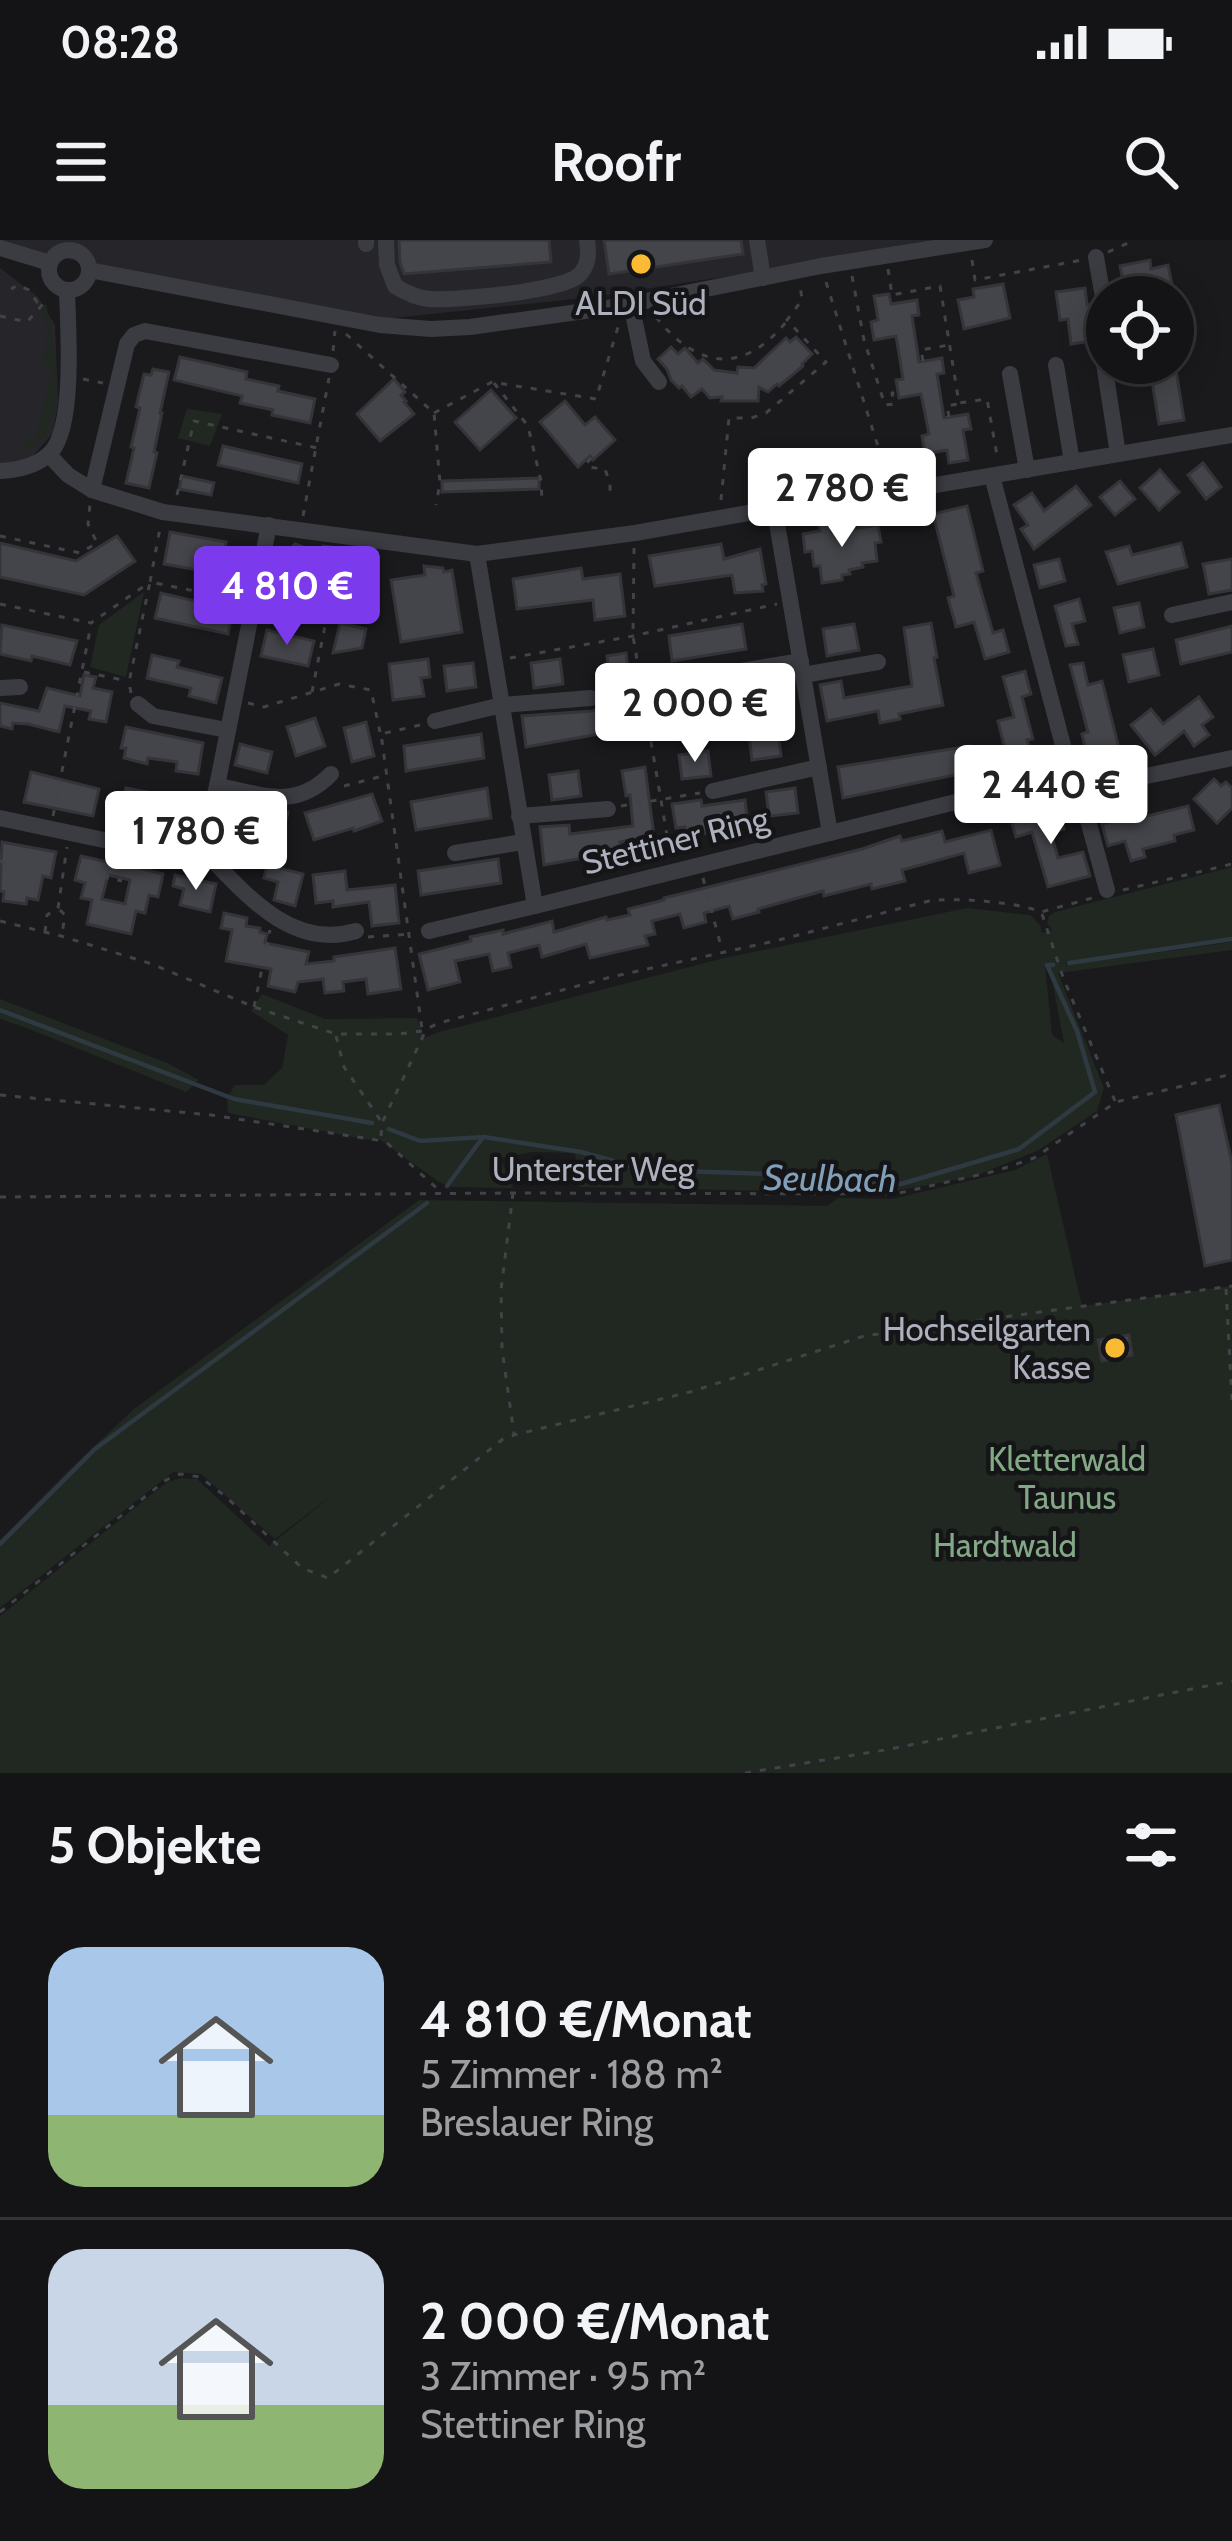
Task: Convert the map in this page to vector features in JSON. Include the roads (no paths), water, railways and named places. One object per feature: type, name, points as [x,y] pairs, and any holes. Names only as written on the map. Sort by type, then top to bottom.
[{"type":"street","points":[[386,240],[387,265],[395,286],[413,296],[443,300],[561,286],[586,266],[587,240]]},
{"type":"street","points":[[757,240],[763,278]]},
{"type":"street","points":[[89,270],[380,325],[430,329],[628,307],[821,266],[985,240]]},
{"type":"street","points":[[72,245],[89,270],[85,283],[67,291],[51,281],[50,262],[72,245]]},
{"type":"street","points":[[0,248],[50,262]]},
{"type":"street","points":[[1096,257],[1099,276]]},
{"type":"street","points":[[0,471],[38,462],[58,441],[67,376],[67,291]]},
{"type":"street","points":[[628,307],[644,361],[659,382]]},
{"type":"street","points":[[90,489],[127,344],[134,335],[145,331],[331,365]]},
{"type":"street","points":[[1056,365],[1072,462]]},
{"type":"street","points":[[1010,374],[1027,470]]},
{"type":"street","points":[[1107,384],[1118,454]]},
{"type":"street","points":[[49,455],[90,489],[168,512],[477,554],[775,512],[1232,435]]},
{"type":"street","points":[[996,475],[1107,890]]},
{"type":"street","points":[[775,512],[830,833]]},
{"type":"street","points":[[202,848],[269,526]]},
{"type":"street","points":[[477,554],[535,905]]},
{"type":"street","points":[[1172,615],[1232,602]]},
{"type":"street","points":[[692,679],[878,662]]},
{"type":"street","points":[[0,688],[20,686]]},
{"type":"street","points":[[435,721],[502,705],[591,698]]},
{"type":"street","points":[[138,704],[153,716],[227,730]]},
{"type":"street","points":[[1078,791],[1232,758]]},
{"type":"street","points":[[712,790],[818,767]]},
{"type":"street","points":[[217,786],[290,799],[314,790],[331,774]]},
{"type":"street","name":"Stettiner Ring","points":[[420,933],[984,795]]},
{"type":"street","points":[[519,816],[608,809]]},
{"type":"street","points":[[0,818],[156,851],[202,848]]},
{"type":"street","points":[[455,853],[524,842]]},
{"type":"street","points":[[202,848],[273,917],[303,931],[335,937],[356,931]]},
{"type":"waterway","name":"Seulbach","points":[[1069,963],[1232,939]]},
{"type":"waterway","name":"Seulbach","points":[[389,1129],[420,1141],[484,1137],[581,1152],[646,1170],[901,1184],[1019,1149],[1095,1092],[1077,1031],[1047,965],[1053,965]]},
{"type":"waterway","name":"Seulbach","points":[[0,1010],[234,1099],[372,1123]]},
{"type":"waterway","name":"Seulbach","points":[[447,1186],[483,1137]]},
{"type":"waterway","name":"Seulbach","points":[[0,1544],[95,1449],[427,1203]]},
{"type":"place","name":"ALDI Süd","points":[[641,264]]},
{"type":"place","name":"Hochseilgarten Kasse","points":[[1115,1348]]},
{"type":"park label","name":"Kletterwald Taunus","points":[[1067,1478]]},
{"type":"park label","name":"Hardtwald","points":[[1005,1545]]}]
